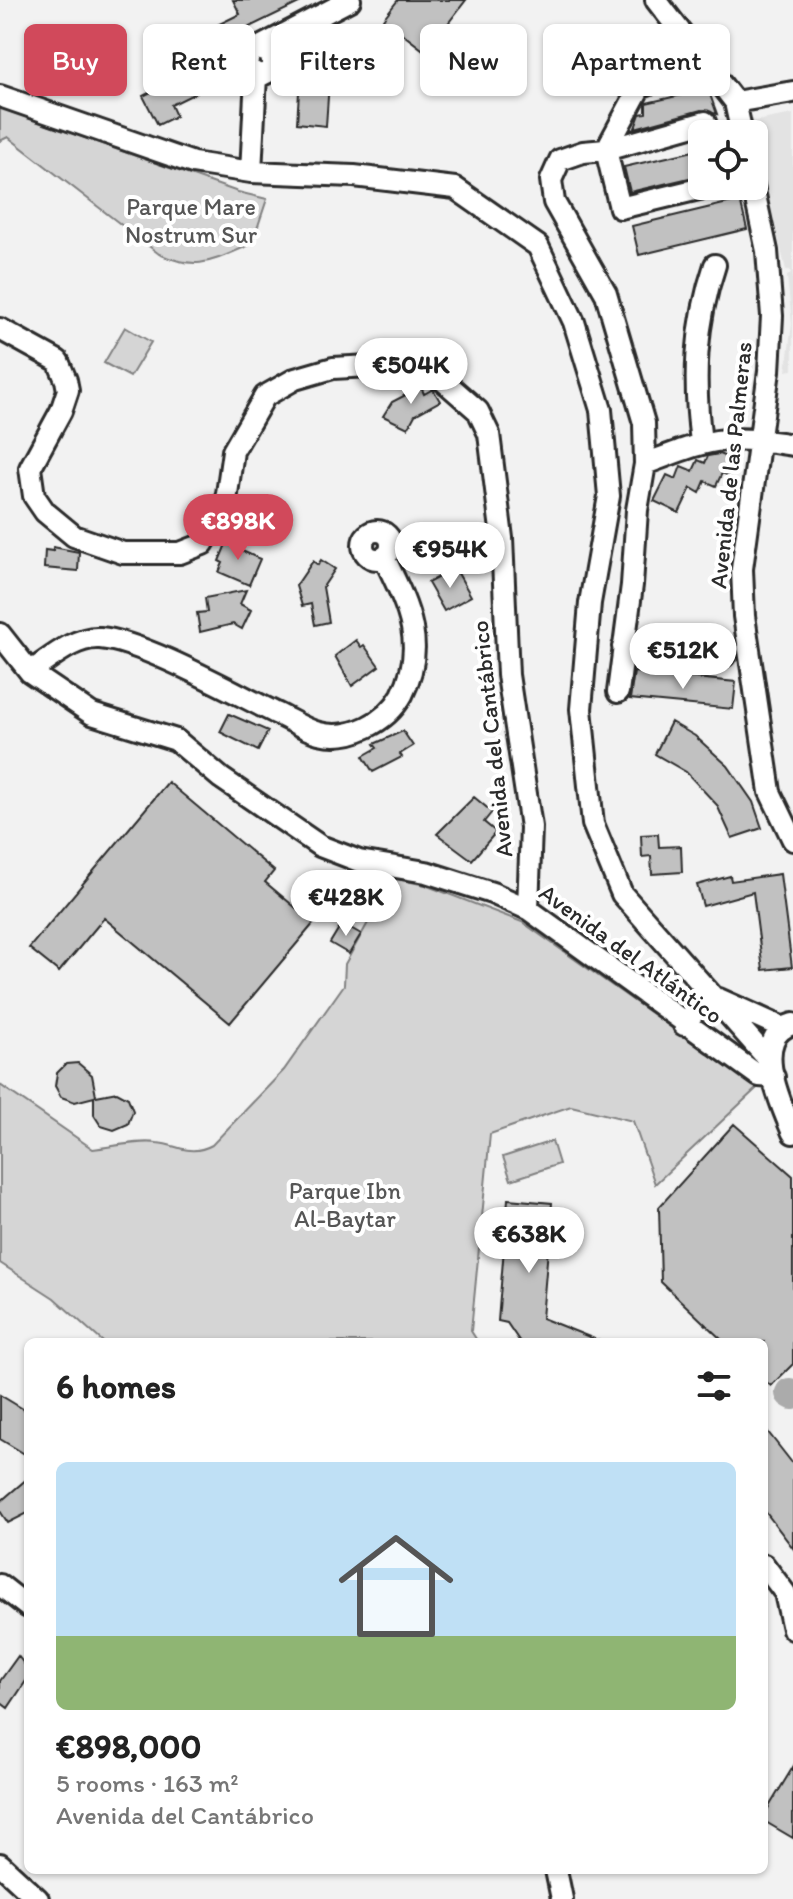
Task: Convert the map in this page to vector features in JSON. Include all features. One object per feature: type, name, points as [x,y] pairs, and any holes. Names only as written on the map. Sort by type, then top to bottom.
[{"type":"street","points":[[251,172],[256,76],[248,71],[246,60],[250,52],[265,53],[279,35],[350,0]]},
{"type":"street","points":[[656,0],[675,24]]},
{"type":"street","points":[[735,102],[793,92]]},
{"type":"street","points":[[0,96],[164,154],[251,172],[354,176],[455,188],[538,246],[574,322],[601,410],[609,496],[590,603],[581,709],[593,824],[622,894],[772,1069]]},
{"type":"street","points":[[635,96],[606,150],[620,208],[688,192]]},
{"type":"street","points":[[730,96],[735,102],[739,120]]},
{"type":"street","points":[[618,692],[632,585],[637,510],[645,464],[644,423],[606,294],[554,202],[551,180],[560,160],[688,127]]},
{"type":"street","name":"Avenida de las Palmeras","points":[[756,200],[767,251],[772,316],[760,439],[742,569],[744,616],[770,792],[793,840]]},
{"type":"street","points":[[701,442],[695,380],[697,340],[705,292],[715,265]]},
{"type":"street","points":[[0,329],[58,361],[66,380],[68,390],[61,411],[30,468]]},
{"type":"street","name":"Avenida del Cantábrico","points":[[20,448],[30,468],[31,487],[39,505],[74,536],[123,553],[188,552],[203,544],[222,516],[233,451],[265,396],[295,379],[333,368],[407,364],[437,375],[460,392],[478,411],[489,434],[502,538],[508,675],[531,827],[528,909]]},
{"type":"street","points":[[645,464],[701,442],[760,439],[793,445]]},
{"type":"street","points":[[30,672],[76,643],[100,638],[144,651],[320,734],[362,731],[393,711],[414,671],[415,636],[404,598],[384,557]]},
{"type":"street","name":"Avenida del Atlántico","points":[[0,634],[30,672],[92,714],[176,740],[221,778],[320,846],[359,861],[426,872],[492,893],[528,909],[684,1025],[759,1076],[772,1069]]},
{"type":"street","points":[[623,647],[724,656]]},
{"type":"street","points":[[684,1025],[709,994]]},
{"type":"street","points":[[709,994],[787,1026],[774,1038],[772,1069],[793,1133]]},
{"type":"street","points":[[768,1570],[785,1593],[793,1629]]},
{"type":"street","points":[[0,1585],[24,1604]]},
{"type":"street","points":[[0,1864],[38,1899]]},
{"type":"street","points":[[557,1874],[562,1899]]},
{"type":"shaded area","points":[[793,114],[793,370],[786,371],[792,324],[787,276],[791,274],[790,270],[786,270],[768,196],[768,120],[761,120]]},
{"type":"green space","name":"Parque Mare Nostrum Sur","points":[[0,108],[238,192],[267,199],[252,244],[206,262],[185,262],[159,254],[8,137],[0,141]]},
{"type":"green space","points":[[125,327],[151,342],[130,377],[104,363]]},
{"type":"green space","name":"Parque Ibn Al-Baytar","points":[[393,878],[425,885],[522,922],[757,1088],[655,1184],[633,1121],[571,1106],[490,1134],[471,1331],[475,1338],[99,1338],[54,1298],[0,1263],[0,1085],[93,1149],[142,1142],[191,1150],[204,1148],[212,1145],[284,1070],[344,985],[345,964]]},
{"type":"green space","points":[[552,1141],[559,1164],[511,1180],[503,1157]]},
{"type":"building","points":[[233,0],[305,0],[255,24],[219,24],[240,14]]},
{"type":"building","points":[[398,0],[466,0],[448,24],[420,24],[420,47],[404,35],[404,24],[390,24],[383,19]]},
{"type":"building","points":[[143,96],[190,96],[171,105],[176,116],[158,125]]},
{"type":"building","points":[[299,96],[328,96],[326,126],[297,123]]},
{"type":"building","points":[[677,96],[711,96],[717,114],[701,110],[635,128],[640,114],[646,113],[646,103]]},
{"type":"building","points":[[688,152],[688,178],[630,192],[624,167]]},
{"type":"building","points":[[740,200],[747,229],[639,255],[632,226]]},
{"type":"building","points":[[421,387],[424,394],[433,389],[440,401],[415,415],[408,428],[383,416],[392,402]]},
{"type":"building","points":[[719,454],[736,461],[729,476],[722,473],[716,486],[705,481],[700,493],[691,488],[679,513],[654,501],[667,475],[676,479],[681,466],[693,471],[698,460],[705,463],[708,456]]},
{"type":"building","points":[[229,537],[242,543],[240,550],[260,559],[249,585],[219,572],[223,563],[219,561]]},
{"type":"building","points":[[53,547],[79,552],[78,571],[44,568],[45,550],[53,551]]},
{"type":"building","points":[[321,560],[335,569],[323,587],[329,622],[315,625],[311,604],[302,606],[296,586],[313,561],[318,565]]},
{"type":"building","points":[[455,568],[471,596],[444,611],[428,583]]},
{"type":"building","points":[[246,590],[240,604],[251,610],[242,629],[233,624],[200,632],[197,613],[207,612],[205,598]]},
{"type":"building","points":[[356,640],[361,647],[364,645],[379,666],[352,686],[335,656]]},
{"type":"building","points":[[634,672],[736,682],[733,709],[630,699]]},
{"type":"building","points":[[229,714],[268,731],[258,751],[220,732]]},
{"type":"building","points":[[671,722],[695,736],[728,766],[753,802],[762,828],[732,838],[717,805],[686,772],[655,754]]},
{"type":"building","points":[[403,731],[413,746],[400,754],[402,757],[373,772],[363,756],[377,748],[374,744]]},
{"type":"building","points":[[168,782],[274,871],[265,882],[314,923],[230,1023],[104,918],[59,972],[29,948]]},
{"type":"building","points":[[474,797],[492,812],[484,822],[496,832],[472,860],[437,834]]},
{"type":"building","points":[[658,834],[659,847],[681,846],[682,872],[652,874],[651,856],[642,857],[641,835]]},
{"type":"building","points":[[780,874],[792,967],[763,970],[753,892],[703,906],[697,885],[730,876],[731,881]]},
{"type":"building","points":[[342,923],[361,934],[349,954],[330,943]]},
{"type":"building","points":[[78,1063],[92,1075],[96,1096],[117,1092],[128,1098],[133,1111],[128,1124],[114,1130],[101,1126],[94,1115],[94,1097],[75,1102],[61,1097],[55,1086],[57,1073],[66,1064]]},
{"type":"building","points":[[734,1124],[793,1176],[793,1364],[771,1386],[768,1383],[768,1338],[720,1338],[661,1282],[659,1207]]},
{"type":"building","points":[[508,1199],[552,1203],[542,1318],[592,1338],[517,1338],[507,1323],[498,1321]]},
{"type":"building","points":[[0,1395],[24,1410],[24,1454],[0,1439]]},
{"type":"building","points":[[768,1432],[793,1464],[793,1548],[768,1515]]},
{"type":"building","points":[[24,1481],[24,1515],[8,1523],[0,1511],[0,1502]]},
{"type":"building","points":[[18,1656],[24,1664],[24,1684],[8,1708],[0,1702],[0,1681]]},
{"type":"building","points":[[793,1767],[793,1838],[768,1823],[768,1808]]}]
